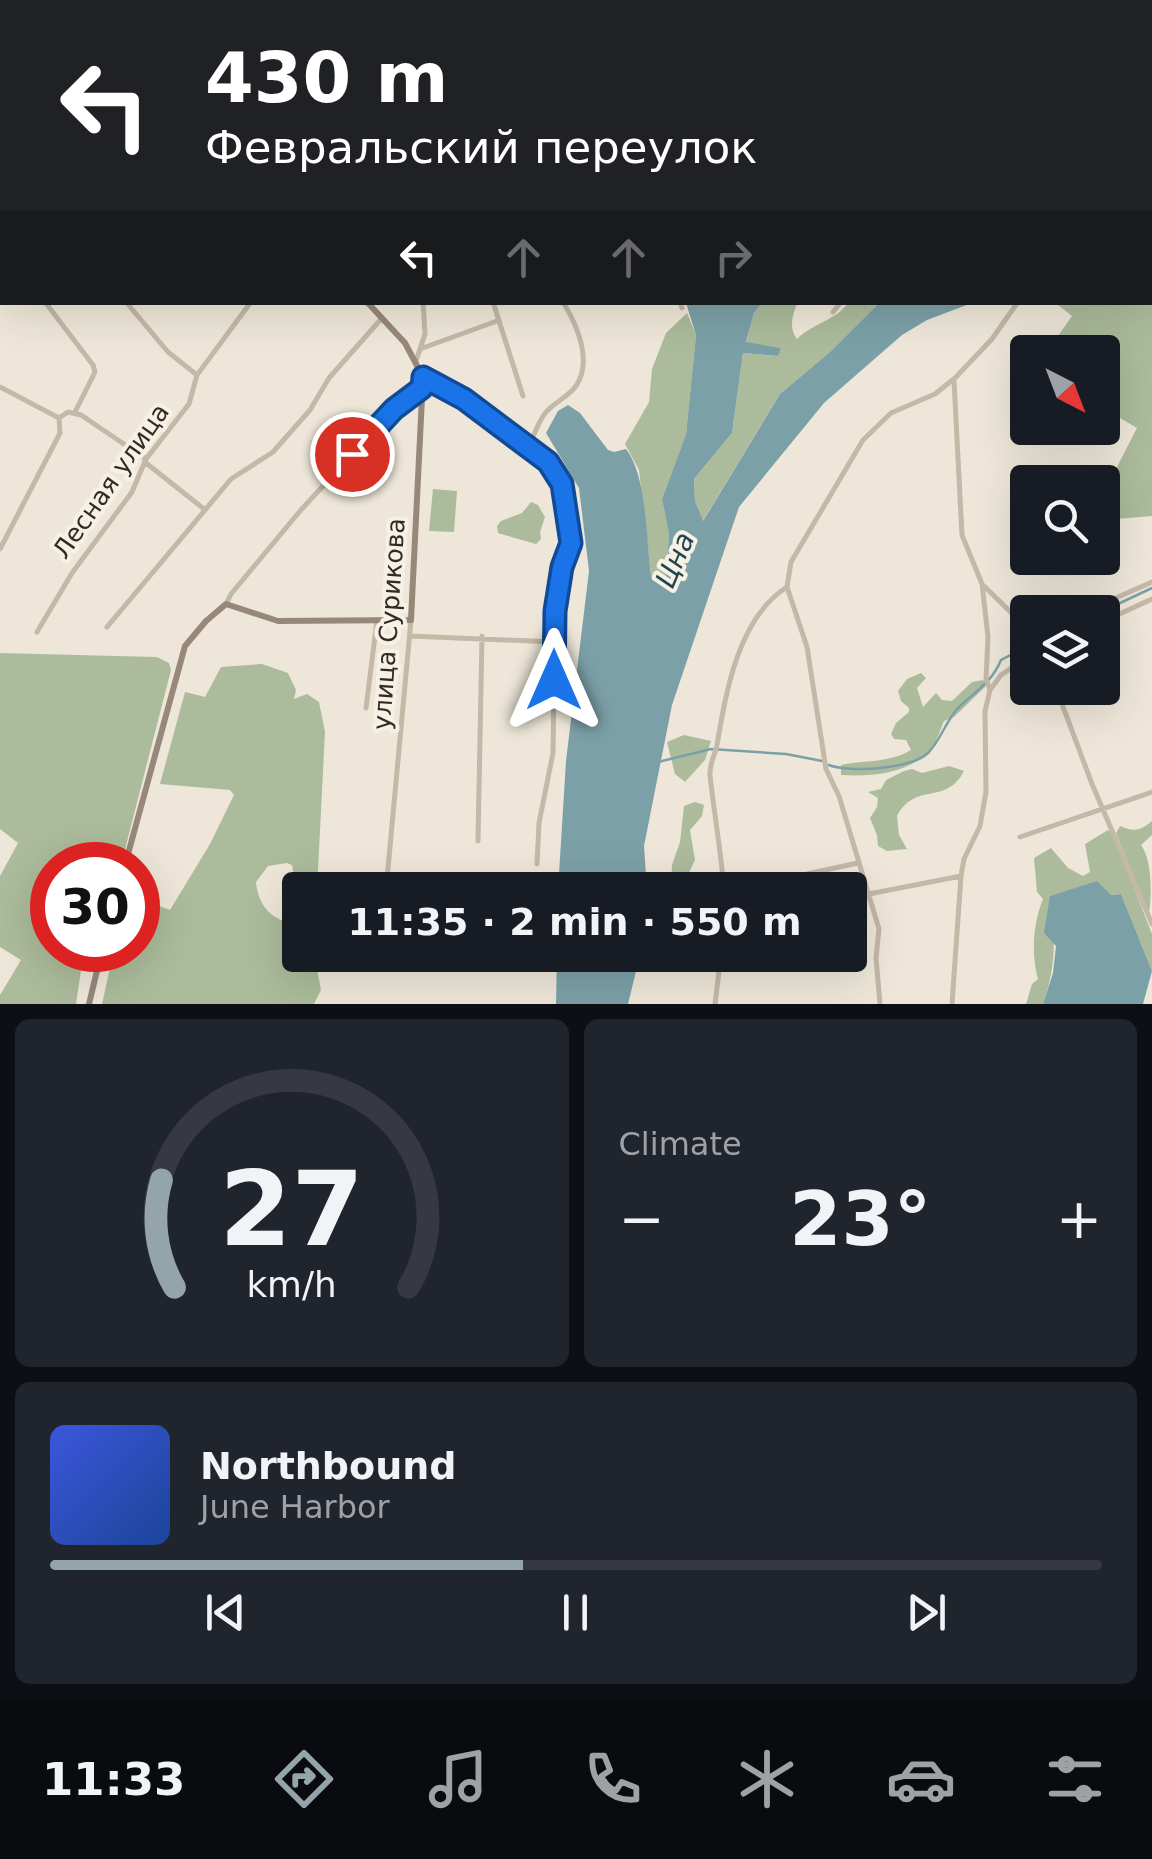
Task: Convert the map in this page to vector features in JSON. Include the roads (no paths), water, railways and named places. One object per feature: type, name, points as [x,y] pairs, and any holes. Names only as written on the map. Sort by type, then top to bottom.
[{"type":"street","points":[[46,305],[94,365],[75,413]]},
{"type":"street","points":[[129,305],[168,352],[197,375]]},
{"type":"street","name":"Лесная улица","points":[[37,632],[72,573],[132,492],[146,461],[188,404],[197,375],[248,305]]},
{"type":"street","name":"улица Сурикова","points":[[370,305],[416,361],[423,377],[410,636],[388,872]]},
{"type":"street","points":[[416,361],[426,334],[423,305]]},
{"type":"street","points":[[494,305],[523,396]]},
{"type":"street","points":[[527,448],[545,413],[575,388],[584,362],[564,305]]},
{"type":"street","points":[[833,312],[839,305]]},
{"type":"street","points":[[880,1004],[876,958],[879,929],[839,796],[825,763],[807,647],[786,586],[791,562],[863,440],[891,413],[935,394],[954,378],[992,339],[1016,305]]},
{"type":"street","points":[[107,628],[231,480],[274,452],[382,318]]},
{"type":"street","points":[[420,349],[498,321]]},
{"type":"street","points":[[423,377],[464,399],[556,472],[562,484],[571,543],[558,586],[553,753],[539,823],[538,864]]},
{"type":"street","points":[[954,378],[962,535],[982,584],[988,637],[986,678],[990,690]]},
{"type":"street","points":[[0,386],[59,418]]},
{"type":"street","points":[[131,842],[186,646],[206,620],[226,604],[230,594],[300,511],[394,409],[422,388]]},
{"type":"street","points":[[59,418],[68,412],[75,413],[146,461],[204,509]]},
{"type":"street","points":[[0,549],[60,433],[59,418]]},
{"type":"street","points":[[1120,596],[1152,582]]},
{"type":"street","points":[[982,584],[1010,611]]},
{"type":"street","points":[[722,872],[710,770],[720,717],[752,624],[771,597],[786,586]]},
{"type":"street","points":[[1120,614],[1152,599]]},
{"type":"street","points":[[226,604],[278,621],[411,620]]},
{"type":"street","points":[[366,708],[377,620]]},
{"type":"street","points":[[410,636],[554,642]]},
{"type":"street","points":[[478,840],[482,636]]},
{"type":"street","points":[[952,1004],[961,876],[964,858],[980,826],[986,792],[985,712],[990,690],[1010,670]]},
{"type":"street","points":[[1063,705],[1152,924]]},
{"type":"street","points":[[1020,837],[1152,792]]},
{"type":"street","points":[[816,872],[858,863]]},
{"type":"street","points":[[869,894],[961,876]]},
{"type":"street","points":[[89,1004],[97,972]]},
{"type":"street","points":[[715,1004],[719,972]]},
{"type":"water","name":"Цна","points":[[687,305],[760,305],[754,313],[746,342],[781,348],[778,356],[743,353],[732,433],[694,479],[695,501],[703,521],[780,394],[877,305],[967,305],[927,320],[902,335],[824,403],[739,507],[672,705],[644,846],[646,872],[559,872],[566,761],[589,571],[579,488],[546,433],[558,411],[568,405],[580,413],[608,450],[626,449],[642,491],[651,575],[657,582],[666,577],[669,534],[662,499],[686,434],[696,335]]},
{"type":"water","points":[[1097,881],[1111,895],[1121,894],[1152,971],[1143,1004],[1043,1004],[1056,946],[1044,933],[1050,896]]},
{"type":"water","points":[[557,972],[636,972],[628,1004],[556,1004]]},
{"type":"waterway","points":[[1120,603],[1152,588]]},
{"type":"waterway","points":[[829,765],[880,768],[920,758],[933,748],[954,712],[988,680],[1001,660],[1010,655]]},
{"type":"waterway","points":[[658,762],[711,749],[786,754],[822,761]]}]
